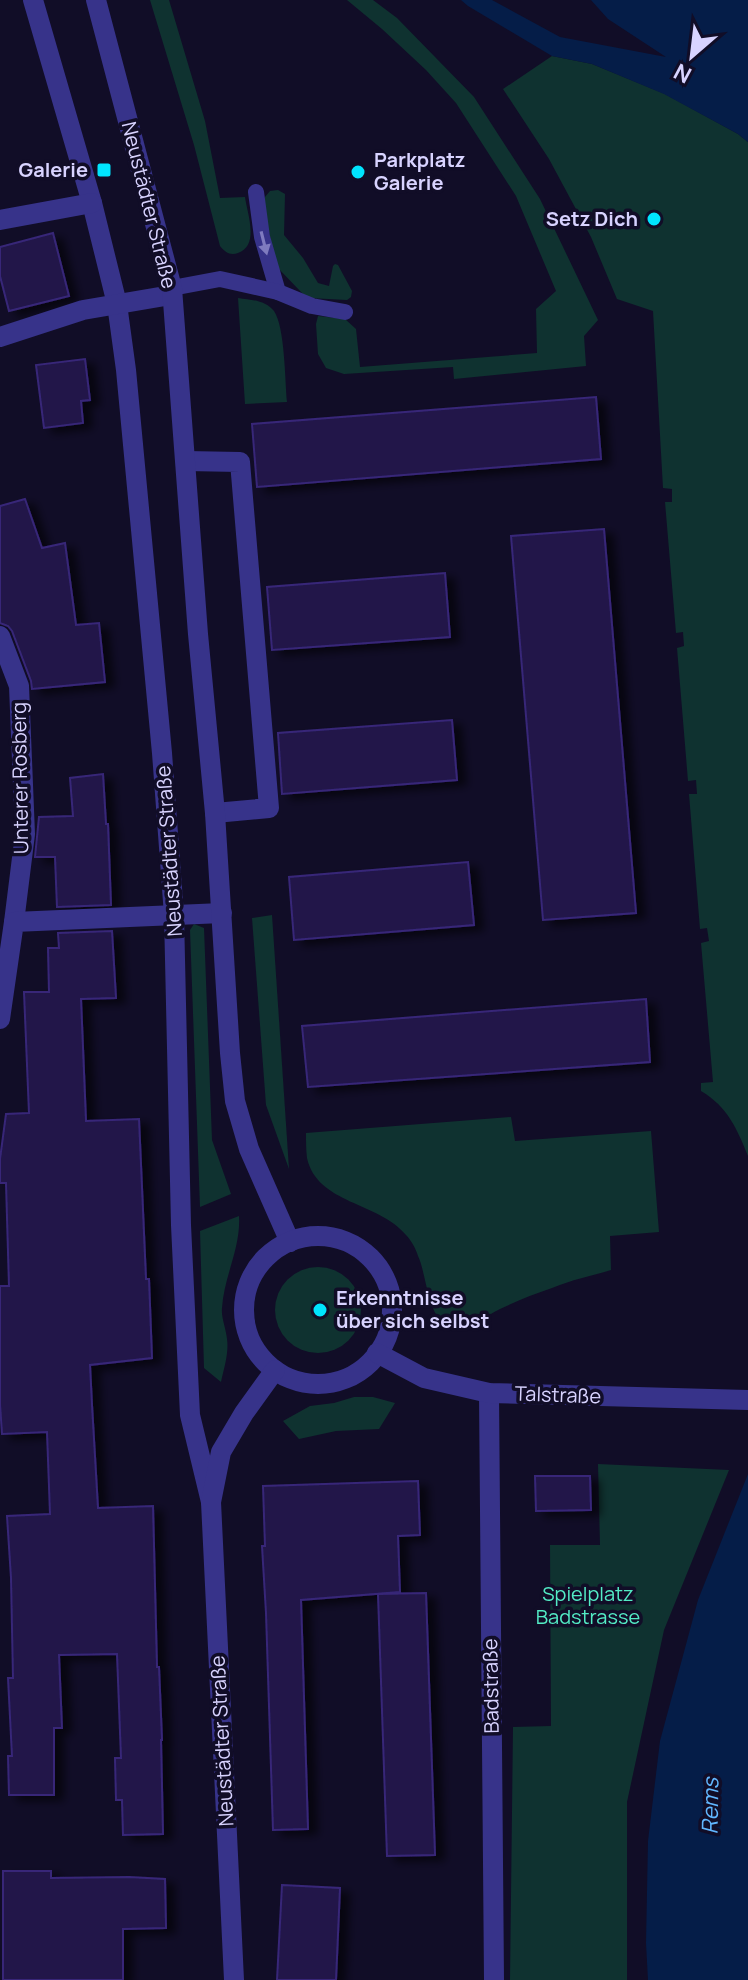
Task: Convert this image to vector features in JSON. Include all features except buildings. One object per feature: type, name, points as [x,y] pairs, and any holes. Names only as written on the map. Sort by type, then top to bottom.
[{"type":"street","name":"Neustädter Straße","points":[[33,0],[92,203],[117,304],[126,370],[174,915],[188,1389],[190,1415],[211,1502],[234,1980]]},
{"type":"street","name":"Neustädter Straße","points":[[96,0],[172,291],[235,1101],[249,1149],[290,1242]]},
{"type":"street","points":[[0,220],[92,203]]},
{"type":"street","points":[[0,337],[83,310],[172,291]]},
{"type":"street","points":[[186,461],[240,462],[265,743],[269,808],[215,813]]},
{"type":"street","name":"Unterer Rosberg","points":[[0,636],[19,686],[25,834],[0,1019]]},
{"type":"street","points":[[14,922],[222,913]]},
{"type":"street","points":[[306,1236],[331,1237],[353,1245],[372,1259],[385,1279],[392,1302],[390,1326],[377,1353],[366,1366],[345,1378],[322,1384],[297,1381],[275,1370],[257,1353],[246,1330],[243,1305],[249,1281],[262,1260],[282,1244],[306,1236]]},
{"type":"street","name":"Talstraße","points":[[377,1353],[424,1378],[489,1393],[748,1400]]},
{"type":"street","name":"Neustädter Straße","points":[[211,1502],[221,1452],[275,1370]]},
{"type":"street","name":"Badstraße","points":[[489,1393],[494,1980]]},
{"type":"lane","points":[[256,192],[262,237],[278,292]]},
{"type":"lane","points":[[172,291],[220,279],[278,292],[312,306],[345,312]]},
{"type":"green space","points":[[150,0],[169,0],[205,121],[220,198],[245,197],[250,236],[245,249],[238,253],[228,253],[220,246],[194,145]]},
{"type":"green space","points":[[347,0],[373,0],[397,18],[474,97],[540,199],[598,320],[584,336],[586,366],[454,379],[453,367],[344,374],[326,368],[318,354],[318,316],[345,319],[356,329],[360,367],[537,353],[536,309],[556,291],[516,196],[456,103],[426,70]]},
{"type":"green space","points":[[552,56],[592,64],[665,94],[748,142],[748,1156],[725,1111],[701,1091],[701,1083],[713,1082],[701,943],[709,941],[707,928],[700,929],[689,794],[697,794],[696,780],[688,781],[677,648],[684,646],[683,632],[676,633],[665,502],[672,502],[672,489],[663,488],[653,311],[617,299],[591,237],[549,159],[503,89]]},
{"type":"green space","points":[[278,190],[285,194],[284,235],[318,283],[329,286],[333,266],[338,265],[352,291],[347,300],[309,298],[278,268],[263,205],[270,191]]},
{"type":"green space","points":[[238,298],[266,305],[278,319],[287,402],[245,404]]},
{"type":"green space","points":[[272,915],[289,1169],[266,1105],[252,918]]},
{"type":"green space","points":[[194,924],[204,928],[212,1140],[231,1194],[200,1207],[190,930]]},
{"type":"green space","points":[[511,1117],[515,1141],[651,1131],[659,1232],[610,1236],[611,1270],[532,1295],[467,1326],[446,1326],[434,1310],[421,1264],[410,1239],[394,1224],[323,1185],[313,1173],[307,1158],[306,1133]]},
{"type":"green space","points":[[239,1216],[222,1308],[227,1344],[221,1382],[204,1368],[200,1231]]},
{"type":"green space","points":[[318,1267],[335,1270],[349,1279],[358,1293],[361,1310],[358,1327],[349,1341],[335,1350],[318,1353],[301,1350],[287,1341],[278,1327],[275,1310],[278,1293],[287,1279],[301,1270]]},
{"type":"green space","points":[[354,1397],[373,1397],[395,1403],[379,1429],[336,1431],[299,1439],[283,1421],[310,1406]]},
{"type":"green space","name":"Spielplatz Badstrasse","points":[[598,1464],[729,1470],[664,1630],[627,1802],[627,1980],[510,1980],[513,1727],[551,1726],[550,1545],[600,1545]]},
{"type":"water","points":[[461,0],[492,0],[560,37],[666,57],[608,19],[591,0],[748,0],[748,142],[664,94],[592,64],[552,56]]},
{"type":"water","name":"Rems","points":[[748,1474],[748,1980],[648,1980],[648,1841],[660,1741],[698,1600]]},
{"type":"place","name":"Galerie","points":[[104,170]]},
{"type":"place","name":"Parkplatz Galerie","points":[[358,172]]},
{"type":"place","name":"Setz Dich","points":[[654,219]]},
{"type":"place","name":"Erkenntnisse über sich selbst","points":[[320,1310]]}]
